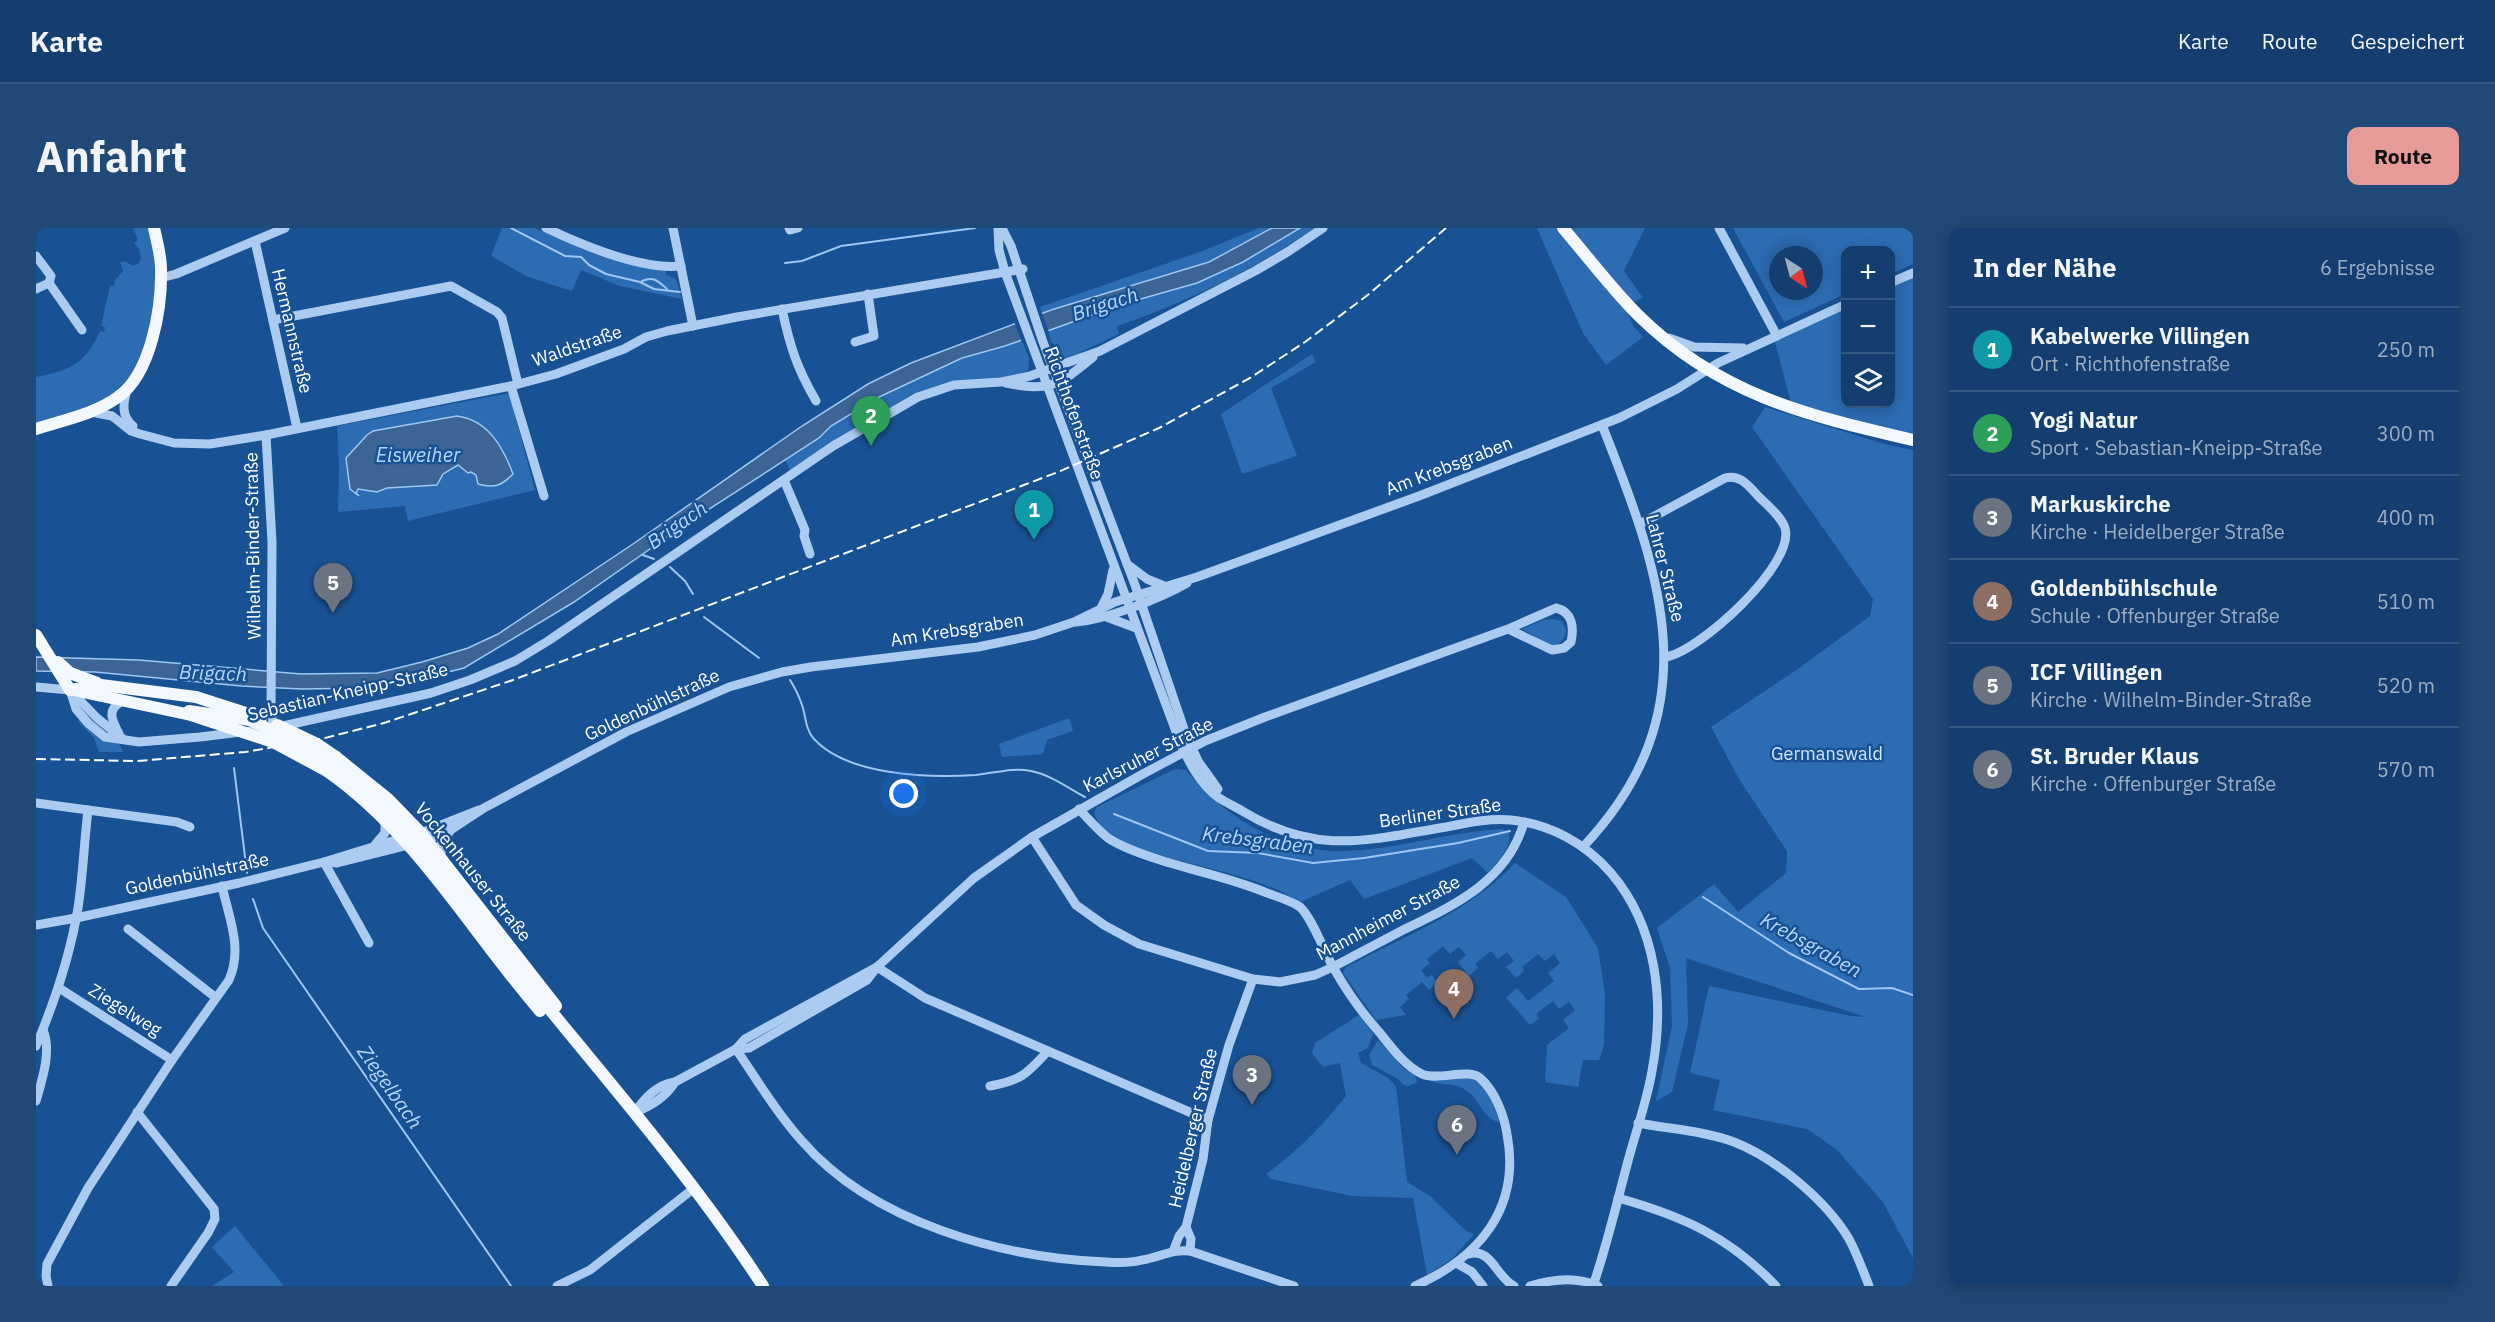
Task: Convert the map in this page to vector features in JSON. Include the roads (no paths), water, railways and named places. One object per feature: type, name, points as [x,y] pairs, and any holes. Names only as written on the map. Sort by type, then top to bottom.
[{"type":"main road","points":[[36,429],[112,402],[128,390],[141,372],[150,347],[161,278],[154,228]]},
{"type":"main road","points":[[1563,228],[1637,314],[1661,336],[1706,370],[1734,385],[1788,408],[1822,419],[1913,440]]},
{"type":"main road","points":[[36,635],[70,690]]},
{"type":"main road","points":[[45,650],[76,676],[101,685]]},
{"type":"main road","name":"Vockenhauser Straße","points":[[70,690],[101,685],[180,695],[191,707],[273,742],[327,771],[345,784],[406,841],[523,991],[566,1042],[578,1045]]},
{"type":"main road","name":"Vockenhauser Straße","points":[[70,690],[122,701],[246,712],[297,733],[336,757],[380,792],[423,836],[577,1035],[578,1045]]},
{"type":"main road","name":"Vockenhauser Straße","points":[[191,707],[250,720],[317,755],[348,776],[378,803],[414,840],[634,1113],[732,1239],[763,1286]]},
{"type":"street","points":[[161,278],[176,274],[285,228]]},
{"type":"street","points":[[546,228],[590,247],[638,261],[668,267],[681,266]]},
{"type":"street","points":[[673,228],[693,326]]},
{"type":"street","points":[[789,228],[790,230],[798,228]]},
{"type":"street","name":"Richthofenstraße","points":[[998,228],[999,250],[1005,272],[1127,603]]},
{"type":"street","name":"Richthofenstraße","points":[[1002,228],[1021,269],[1030,306],[1139,599]]},
{"type":"street","name":"Sebastian-Kneipp-Straße","points":[[122,738],[139,742],[274,728],[430,693],[470,680],[515,661],[548,641],[833,446],[918,397],[954,385],[1001,382],[1042,372],[1100,351],[1255,271],[1323,228]]},
{"type":"street","points":[[1719,228],[1777,336]]},
{"type":"street","name":"Hermannstraße","points":[[255,241],[297,428]]},
{"type":"street","points":[[36,256],[51,276],[49,283],[36,289]]},
{"type":"street","name":"Waldstraße","points":[[88,412],[112,416],[131,431],[194,445],[266,435],[515,385],[556,374],[624,349],[646,337],[693,326],[1021,269]]},
{"type":"street","points":[[1895,281],[1913,273]]},
{"type":"street","points":[[49,283],[82,330]]},
{"type":"street","points":[[273,321],[451,286],[496,312],[505,323],[515,385],[544,496]]},
{"type":"street","points":[[855,342],[874,336],[868,294]]},
{"type":"street","name":"Am Krebsgraben","points":[[1139,599],[1164,586],[1197,577],[1419,496],[1602,425],[1677,389],[1706,370],[1749,348],[1841,306]]},
{"type":"street","points":[[782,309],[790,348],[816,401]]},
{"type":"street","points":[[1661,336],[1694,347],[1728,350],[1749,348]]},
{"type":"street","name":"Sebastian-Kneipp-Straße","points":[[1001,382],[1033,389],[1046,387],[1070,376],[1100,351]]},
{"type":"street","name":"Waldstraße","points":[[128,390],[123,409],[125,416],[134,427],[147,435]]},
{"type":"street","name":"Lahrer Straße","points":[[1583,847],[1614,808],[1642,764],[1662,700],[1665,657],[1661,603],[1640,524],[1602,425]]},
{"type":"street","name":"Wilhelm-Binder-Straße","points":[[266,435],[272,542],[271,698],[274,728]]},
{"type":"street","points":[[1640,524],[1725,478],[1733,476],[1750,486],[1782,521],[1785,529],[1785,542],[1778,558],[1740,608],[1686,648],[1672,656],[1665,657]]},
{"type":"street","points":[[784,480],[805,531],[804,536],[810,554]]},
{"type":"street","points":[[1127,563],[1147,579],[1164,586]]},
{"type":"street","points":[[1114,568],[1102,612],[1136,628]]},
{"type":"street","name":"Am Krebsgraben","points":[[844,662],[978,647],[1035,634],[1184,585],[1197,577]]},
{"type":"street","name":"Berliner Straße","points":[[1139,599],[1188,750]]},
{"type":"street","name":"Berliner Straße","points":[[1127,603],[1188,750],[1232,804],[1263,822],[1289,832],[1332,842],[1359,841],[1482,820],[1524,822],[1554,831],[1583,847],[1600,861],[1624,890],[1639,915],[1653,956],[1657,997],[1657,1034],[1653,1070],[1595,1285]]},
{"type":"street","name":"Karlsruher Straße","points":[[634,1113],[652,1105],[670,1090],[675,1082],[736,1049],[745,1039],[877,967],[974,878],[1032,837],[1100,797],[1188,750],[1265,717],[1508,629],[1556,608],[1561,609],[1570,618],[1573,630],[1571,642],[1564,648],[1552,650],[1508,629]]},
{"type":"street","name":"Goldenbühlstraße","points":[[423,836],[484,808],[627,732],[708,696],[752,679],[844,662]]},
{"type":"street","points":[[36,687],[70,690],[96,718],[122,738]]},
{"type":"street","points":[[122,701],[116,705],[111,715],[112,722],[122,738]]},
{"type":"street","points":[[36,803],[177,822],[190,827]]},
{"type":"street","name":"Goldenbühlstraße","points":[[423,836],[452,829],[484,808]]},
{"type":"street","points":[[1079,809],[1109,839],[1194,871],[1236,880],[1300,908],[1333,967],[1378,1032],[1402,1059],[1424,1075],[1470,1074],[1478,1076],[1499,1106],[1510,1150],[1511,1166],[1502,1208],[1469,1254],[1458,1264],[1415,1286]]},
{"type":"street","points":[[36,1046],[59,988],[76,918],[88,810]]},
{"type":"street","points":[[374,846],[385,833],[385,821]]},
{"type":"street","name":"Mannheimer Straße","points":[[1032,837],[1076,904],[1104,925],[1139,944],[1253,979],[1280,982],[1315,975],[1333,967],[1471,894],[1502,865],[1516,847],[1524,822]]},
{"type":"street","points":[[441,859],[441,844],[452,829]]},
{"type":"street","name":"Goldenbühlstraße","points":[[36,925],[222,886],[324,862],[374,846],[406,841]]},
{"type":"street","name":"Goldenbühlstraße","points":[[324,862],[337,863],[406,841]]},
{"type":"street","points":[[324,862],[369,943]]},
{"type":"street","points":[[48,1286],[47,1264],[88,1188],[172,1060],[229,980],[235,966],[236,952],[222,886]]},
{"type":"street","points":[[128,929],[215,998]]},
{"type":"street","points":[[877,967],[925,998],[1208,1120]]},
{"type":"street","name":"Heidelberger Straße","points":[[1174,1249],[1179,1236],[1186,1227],[1203,1159],[1208,1120],[1229,1045],[1253,979]]},
{"type":"street","name":"Ziegelweg","points":[[59,988],[172,1060]]},
{"type":"street","points":[[36,1101],[46,1060],[47,1044],[42,1030]]},
{"type":"street","points":[[736,1049],[774,1105],[807,1147],[832,1170],[862,1192],[899,1214],[966,1238],[1033,1253],[1098,1262],[1141,1261],[1174,1249],[1190,1251],[1294,1286]]},
{"type":"street","points":[[990,1086],[1016,1080],[1031,1070],[1047,1052]]},
{"type":"street","points":[[137,1112],[214,1209],[215,1219],[208,1233],[171,1286]]},
{"type":"street","points":[[1638,1123],[1732,1142],[1779,1168],[1797,1181],[1837,1223],[1856,1254],[1869,1286]]},
{"type":"street","points":[[557,1286],[590,1270],[693,1189]]},
{"type":"street","points":[[1618,1198],[1676,1216],[1714,1235],[1742,1255],[1776,1286]]},
{"type":"street","points":[[1186,1227],[1191,1239],[1190,1251]]},
{"type":"street","points":[[1469,1254],[1476,1252],[1483,1254],[1514,1286]]},
{"type":"street","points":[[1458,1264],[1472,1272],[1484,1286]]},
{"type":"street","points":[[1530,1286],[1546,1281],[1568,1280],[1595,1285]]},
{"type":"water","name":"Brigach","points":[[1272,228],[1300,228],[1243,262],[1197,283],[1123,304],[1005,346],[962,358],[877,398],[831,426],[819,438],[680,528],[574,602],[464,668],[412,681],[368,688],[302,689],[241,686],[95,672],[36,671],[36,657],[139,660],[301,674],[377,673],[468,648],[498,634],[633,544],[802,426],[868,384],[911,363],[1051,310],[1209,262]]},
{"type":"water","name":"Eisweiher","points":[[457,416],[477,423],[493,436],[513,474],[505,481],[494,486],[478,484],[476,475],[468,473],[458,465],[443,474],[437,485],[387,488],[377,492],[358,489],[356,493],[359,496],[350,489],[346,458],[367,435],[373,431]]},
{"type":"waterway","points":[[511,228],[565,256],[581,257],[589,265],[606,274],[640,282],[654,289],[680,292]]},
{"type":"waterway","points":[[785,263],[802,261],[841,246],[975,228]]},
{"type":"waterway","points":[[642,281],[656,280],[667,289]]},
{"type":"waterway","name":"Krebsgraben","points":[[643,555],[654,559]]},
{"type":"waterway","name":"Krebsgraben","points":[[670,567],[685,581],[693,594]]},
{"type":"waterway","name":"Krebsgraben","points":[[704,617],[759,658]]},
{"type":"waterway","name":"Krebsgraben","points":[[790,680],[801,702],[811,735],[829,751],[847,761],[890,772],[913,775],[957,776],[1024,770],[1045,775],[1085,797]]},
{"type":"waterway","name":"Ziegelbach","points":[[234,768],[247,873]]},
{"type":"waterway","name":"Krebsgraben","points":[[1114,814],[1208,851],[1258,853],[1313,863],[1364,858],[1458,843],[1510,831]]},
{"type":"waterway","name":"Krebsgraben","points":[[1703,897],[1789,953],[1859,989],[1892,988],[1913,995]]},
{"type":"waterway","name":"Ziegelbach","points":[[253,899],[263,928],[511,1286]]},
{"type":"railway","points":[[36,759],[137,761],[245,752],[321,739],[384,723],[513,680],[1058,472],[1159,428],[1250,378],[1305,342],[1369,294],[1446,228]]},
{"type":"place","name":"Yogi Natur","points":[[871,446]]},
{"type":"place","name":"Kabelwerke Villingen","points":[[1034,540]]},
{"type":"place","name":"ICF Villingen","points":[[333,613]]},
{"type":"place","name":"Goldenbühlschule","points":[[1454,1019]]},
{"type":"place","name":"Markuskirche","points":[[1252,1105]]},
{"type":"place","name":"St. Bruder Klaus","points":[[1457,1155]]},
{"type":"park label","name":"Germanswald","points":[[1827,754]]}]
